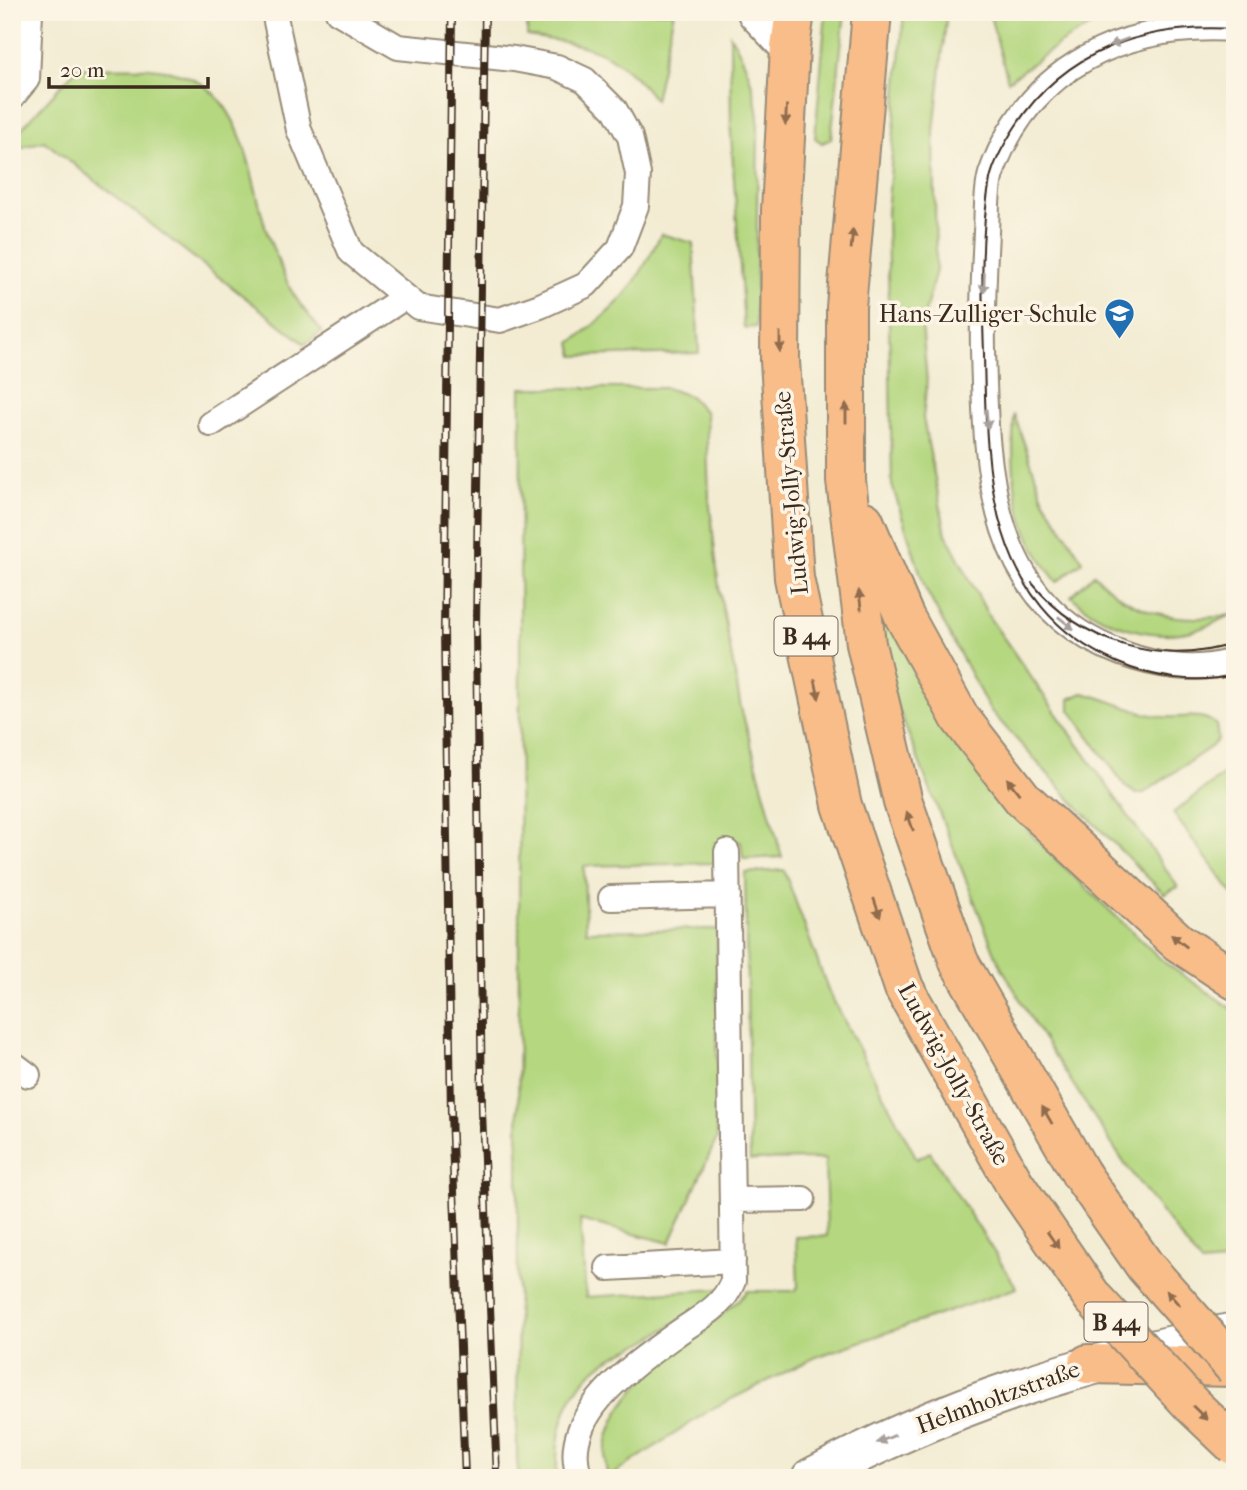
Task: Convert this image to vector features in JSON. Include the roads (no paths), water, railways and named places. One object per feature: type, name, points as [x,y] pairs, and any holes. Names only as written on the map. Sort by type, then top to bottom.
[{"type":"main road","name":"B 44","points":[[872,12],[846,307],[846,481],[866,644],[907,814],[959,962],[1082,1174],[1144,1266],[1235,1367]]},
{"type":"main road","name":"Ludwig-Jolly-Straße","points":[[792,29],[781,210],[780,361],[794,578],[842,804],[904,988],[1014,1184],[1093,1298],[1192,1405],[1235,1446]]},
{"type":"main road","points":[[846,481],[904,616],[968,728],[1023,799],[1178,942],[1235,980]]},
{"type":"main road","points":[[1088,1364],[1235,1367]]},
{"type":"street","points":[[757,12],[792,29]]},
{"type":"street","name":"Helmholtzstraße","points":[[811,1478],[871,1445],[964,1406],[1088,1364],[1235,1332]]},
{"type":"lane","points":[[12,97],[27,79],[30,12]]},
{"type":"lane","points":[[274,12],[299,130],[351,252],[418,307],[500,320],[540,306],[586,285],[620,248],[636,206],[638,174],[630,137],[615,110],[585,80],[566,71],[514,59],[398,47],[338,12]]},
{"type":"lane","points":[[1235,29],[1210,27],[1152,32],[1122,40],[1066,70],[1023,115],[990,176],[983,328],[984,396],[998,520],[1015,562],[1044,603],[1069,626],[1102,646],[1144,662],[1186,667],[1235,660]]},
{"type":"lane","points":[[211,424],[405,297]]},
{"type":"lane","points":[[580,1478],[577,1448],[582,1427],[594,1406],[643,1360],[726,1297],[733,1281],[727,852]]},
{"type":"lane","points":[[611,898],[728,895]]},
{"type":"lane","points":[[732,1200],[803,1199]]},
{"type":"lane","points":[[608,1268],[733,1261]]},
{"type":"tram line","points":[[1235,29],[1171,31],[1111,46],[1083,60],[1058,78],[1035,100],[997,158],[990,179],[983,244],[982,288],[987,445],[993,489],[1003,532],[1019,571],[1042,607],[1074,637],[1130,668],[1174,678],[1205,679],[1235,675]]},
{"type":"tram line","points":[[1032,583],[1052,604],[1074,621],[1098,635],[1124,645],[1179,653],[1235,643]]},
{"type":"railway","points":[[452,12],[444,631],[451,1113],[465,1478]]},
{"type":"railway","points":[[485,12],[476,629],[482,1111],[497,1478]]},
{"type":"place","name":"Hans-Zulliger-Schule","points":[[1120,341]]}]
